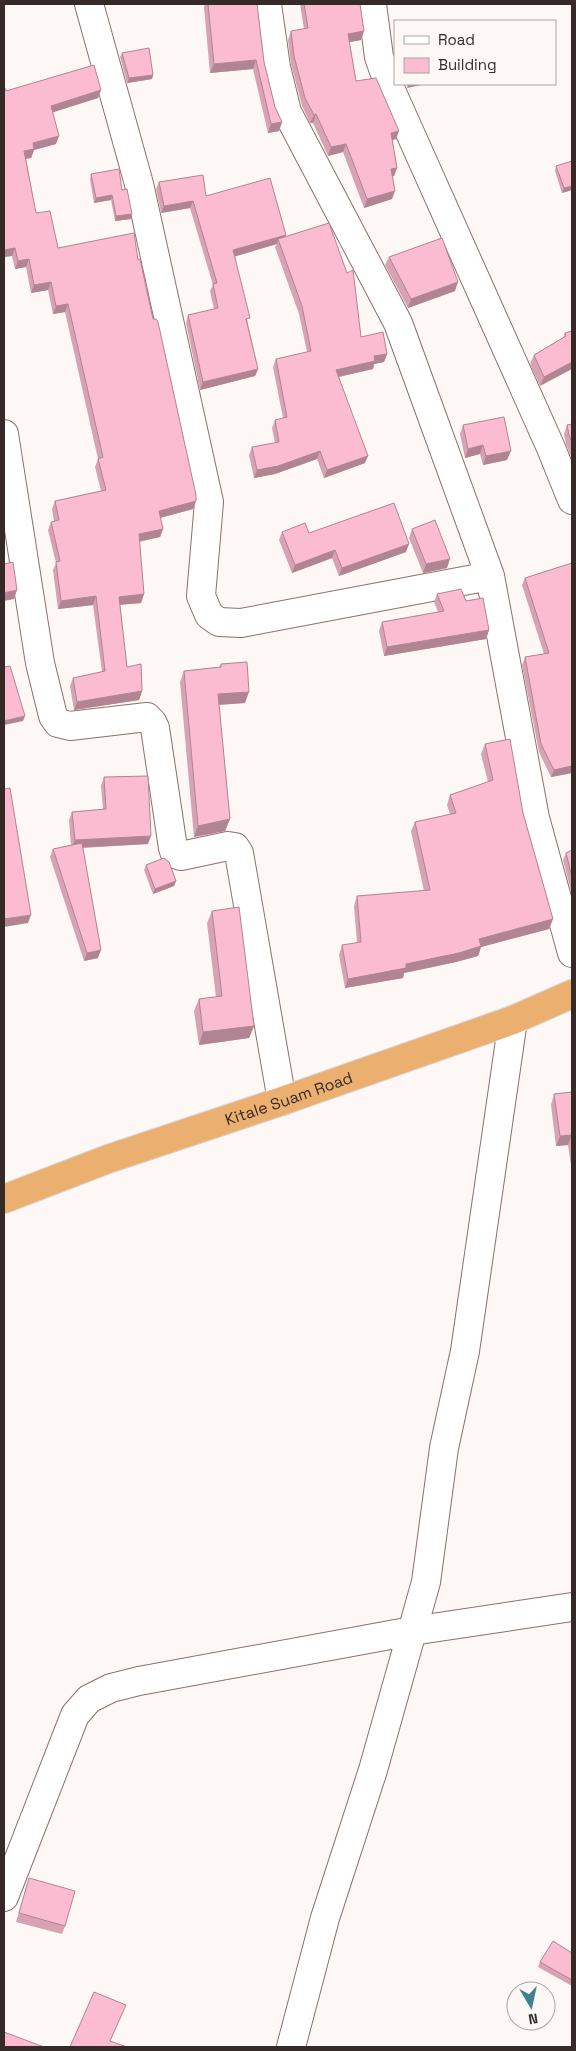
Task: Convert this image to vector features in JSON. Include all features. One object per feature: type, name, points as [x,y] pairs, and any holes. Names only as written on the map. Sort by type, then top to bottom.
[{"type":"highway","name":"Kitale Suam Road","points":[[4,1199],[108,1159],[282,1101],[513,1020],[572,994]]},
{"type":"street","points":[[89,4],[139,184],[209,502],[201,596],[209,615],[219,622],[241,623],[490,576]]},
{"type":"street","points":[[267,4],[276,67],[286,112],[398,323],[490,576],[535,818],[572,953]]},
{"type":"street","points":[[372,4],[379,57],[390,88],[551,448],[572,500]]},
{"type":"street","points":[[4,434],[40,663],[53,716],[58,722],[70,726],[147,717],[155,728],[175,854],[181,856],[228,846],[235,847],[239,853],[282,1101]]},
{"type":"street","points":[[291,2047],[325,1918],[373,1770],[426,1582],[444,1448],[465,1351],[513,1020]]},
{"type":"street","points":[[4,1897],[75,1715],[89,1699],[111,1688],[139,1681],[412,1631],[572,1607]]},
{"type":"building","points":[[208,4],[257,4],[264,62],[275,107],[282,122],[271,124],[256,60],[214,64]]},
{"type":"building","points":[[304,4],[360,4],[364,31],[348,34],[356,81],[376,78],[399,131],[391,133],[397,168],[391,169],[395,191],[367,199],[346,144],[331,147],[316,114],[314,115],[305,98],[294,56],[291,31],[308,28]]},
{"type":"building","points":[[149,48],[153,75],[129,78],[122,53]]},
{"type":"building","points":[[94,65],[101,90],[51,106],[59,136],[33,143],[34,149],[24,151],[36,213],[50,211],[58,248],[134,233],[138,260],[140,259],[153,319],[156,319],[158,322],[196,501],[159,511],[163,529],[139,534],[144,594],[119,597],[127,667],[141,664],[142,691],[77,702],[73,678],[105,671],[96,596],[61,601],[56,562],[60,561],[51,522],[59,520],[55,501],[106,490],[98,459],[103,457],[68,304],[56,306],[51,282],[34,285],[29,259],[18,261],[15,248],[4,250],[4,89],[6,91]]},
{"type":"building","points":[[572,161],[572,186],[564,188],[556,166]]},
{"type":"building","points":[[119,169],[122,190],[127,189],[132,214],[116,216],[112,195],[96,198],[91,174]]},
{"type":"building","points":[[203,175],[206,196],[270,178],[286,235],[233,250],[250,318],[246,319],[258,369],[203,382],[188,315],[218,308],[213,284],[217,283],[193,201],[164,206],[159,182]]},
{"type":"building","points":[[329,223],[347,273],[353,270],[361,337],[383,332],[387,354],[374,356],[375,361],[336,370],[368,456],[327,470],[320,451],[278,466],[257,470],[252,447],[279,442],[275,420],[287,417],[276,359],[311,351],[302,306],[278,239]]},
{"type":"building","points":[[442,238],[458,282],[411,299],[389,257]]},
{"type":"building","points":[[572,331],[572,362],[544,377],[534,355],[566,336],[565,333]]},
{"type":"building","points":[[504,417],[511,451],[486,456],[483,445],[468,449],[463,425]]},
{"type":"building","points":[[572,424],[572,442],[567,425]]},
{"type":"building","points":[[394,503],[409,544],[342,568],[335,550],[295,565],[282,532],[305,523],[309,533]]},
{"type":"building","points":[[435,520],[450,559],[426,564],[412,529]]},
{"type":"building","points":[[13,562],[17,590],[4,593],[4,564]]},
{"type":"building","points":[[572,563],[572,766],[554,770],[541,744],[525,657],[549,653],[525,578]]},
{"type":"building","points":[[461,589],[466,601],[483,598],[489,630],[387,647],[382,622],[444,611],[437,594]]},
{"type":"building","points":[[247,662],[249,692],[218,694],[230,819],[198,826],[184,671],[221,667],[221,664]]},
{"type":"building","points":[[10,666],[25,716],[4,721],[4,667]]},
{"type":"building","points":[[510,739],[523,813],[553,919],[479,939],[481,946],[459,953],[406,964],[406,968],[348,979],[342,945],[361,942],[357,896],[430,890],[415,822],[456,813],[450,795],[493,780],[485,744]]},
{"type":"building","points":[[148,776],[151,836],[75,840],[72,812],[106,809],[104,777]]},
{"type":"building","points":[[10,788],[31,915],[4,919],[4,789]]},
{"type":"building","points":[[82,843],[101,950],[87,953],[53,849]]},
{"type":"building","points":[[572,850],[572,877],[566,853]]},
{"type":"building","points":[[164,858],[169,862],[176,881],[155,889],[146,865]]},
{"type":"building","points":[[239,907],[254,1026],[203,1032],[199,999],[222,996],[212,911]]},
{"type":"building","points":[[572,1092],[572,1135],[560,1136],[554,1094]]},
{"type":"building","points":[[29,1878],[75,1891],[65,1926],[19,1913]]},
{"type":"building","points":[[553,1941],[572,1953],[572,1980],[540,1962]]},
{"type":"building","points":[[94,1992],[126,2005],[110,2041],[127,2047],[70,2047]]},
{"type":"building","points":[[4,2032],[44,2047],[4,2047]]}]
